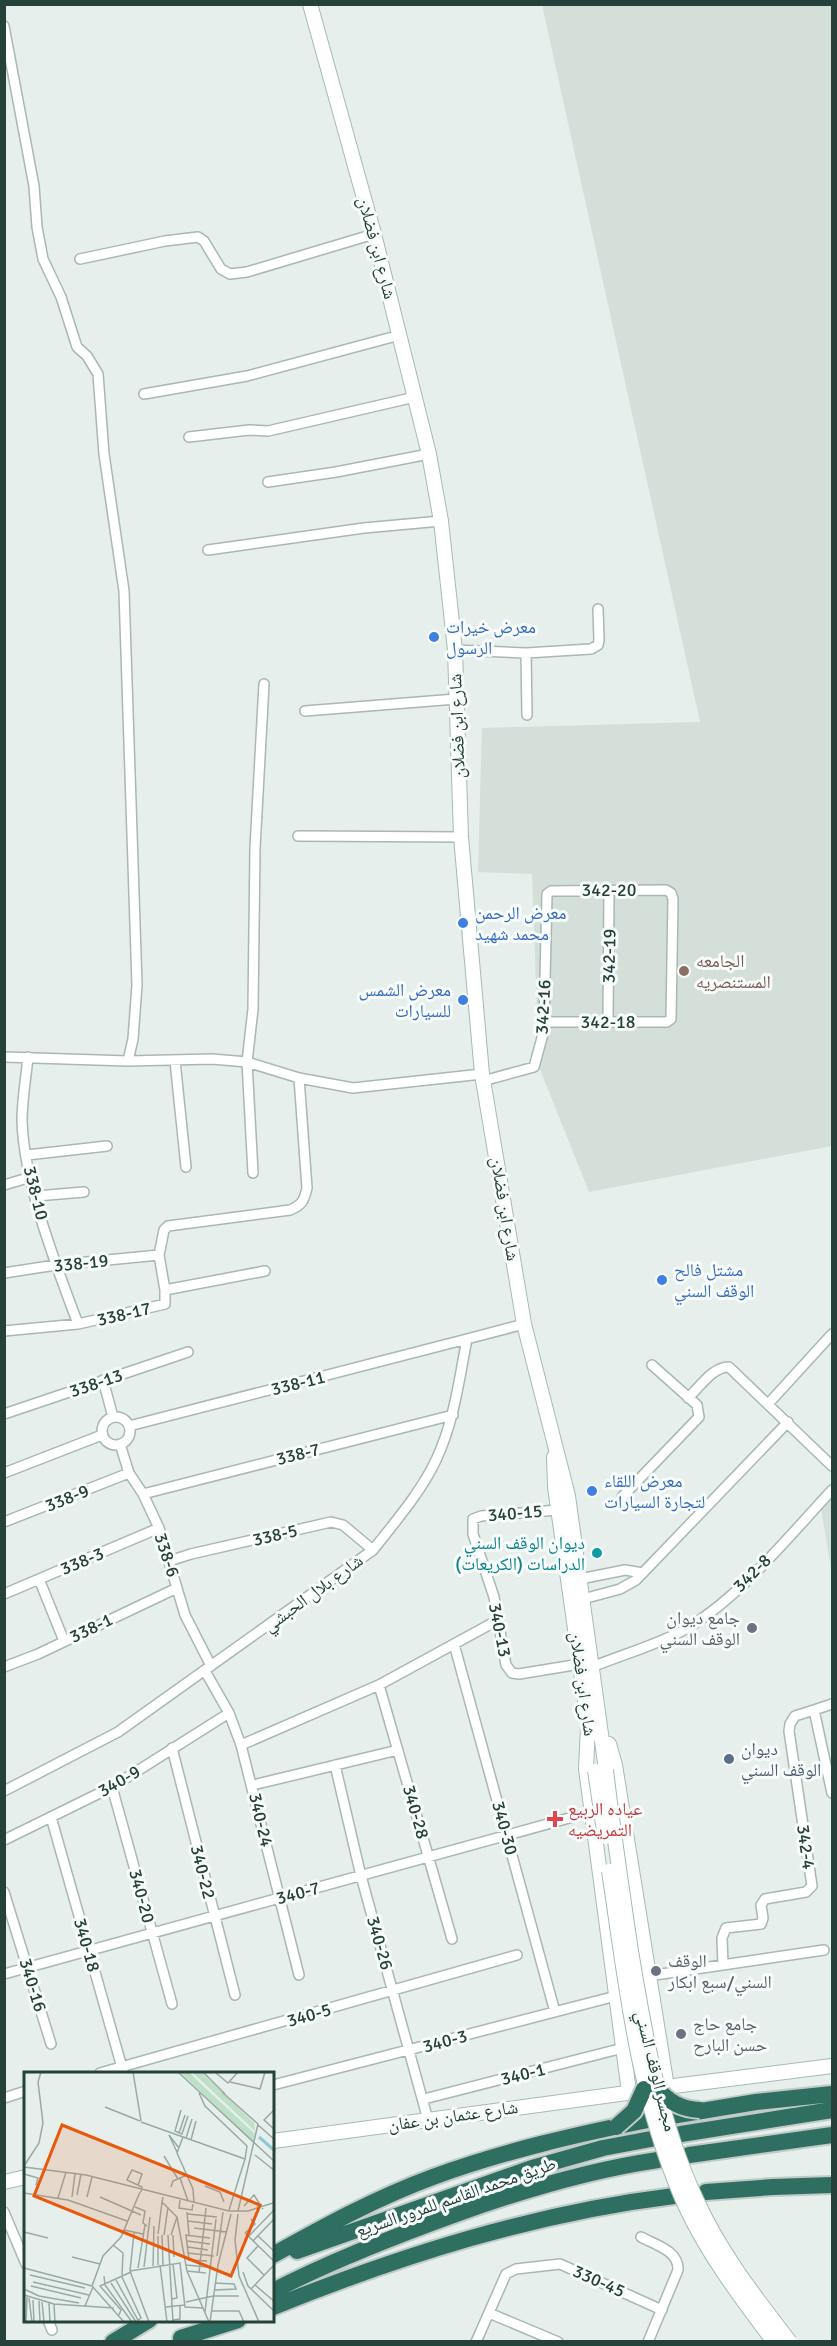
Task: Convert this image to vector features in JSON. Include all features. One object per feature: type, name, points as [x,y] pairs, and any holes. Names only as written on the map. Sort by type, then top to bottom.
[{"type":"highway","points":[[615,2127],[634,2111],[649,2089],[680,2107],[700,2110]]},
{"type":"highway","points":[[274,2254],[340,2217],[432,2178],[536,2145],[700,2110],[832,2094]]},
{"type":"highway","points":[[681,2134],[832,2110]]},
{"type":"highway","points":[[689,2155],[832,2135]]},
{"type":"highway","name":"طريق محمد القاسم للمرور السريع","points":[[274,2262],[302,2249],[532,2168],[603,2148],[651,2139]]},
{"type":"highway","name":"طريق محمد القاسم للمرور السريع","points":[[274,2291],[379,2242],[469,2210],[534,2188],[658,2160]]},
{"type":"highway","points":[[706,2192],[832,2185]]},
{"type":"highway","points":[[274,2307],[394,2262],[496,2230],[592,2209],[674,2196]]},
{"type":"highway","points":[[113,2342],[146,2322]]},
{"type":"highway","points":[[178,2340],[211,2322]]},
{"type":"highway","points":[[178,2340],[232,2322]]},
{"type":"street","name":"شارع ابن فضلان","points":[[310,4],[400,335],[429,454],[441,521],[454,650],[461,837],[483,1077],[524,1324],[556,1456],[560,1460],[566,1487],[583,1599],[586,1666]]},
{"type":"street","points":[[4,26],[34,186],[37,227],[43,260],[61,297],[77,347],[87,356],[98,374],[104,454],[124,591],[137,985],[133,1039],[128,1061]]},
{"type":"street","points":[[80,259],[123,249],[198,237],[204,241],[221,269],[231,274],[255,270],[374,234]]},
{"type":"street","points":[[144,394],[247,376],[400,335]]},
{"type":"street","points":[[189,436],[249,430],[268,431],[415,397]]},
{"type":"street","points":[[268,482],[429,454]]},
{"type":"street","points":[[208,550],[364,528],[441,521]]},
{"type":"street","points":[[454,650],[526,652],[591,649],[599,640],[598,609]]},
{"type":"street","points":[[526,652],[527,715]]},
{"type":"street","points":[[253,1173],[247,1062],[253,1009],[255,848],[264,684]]},
{"type":"street","points":[[305,711],[456,699]]},
{"type":"street","points":[[298,836],[461,837]]},
{"type":"street","name":"342-20","points":[[547,894],[550,891],[609,890],[666,890],[671,893],[673,899],[671,1019]]},
{"type":"street","name":"342-19","points":[[608,1022],[609,890]]},
{"type":"street","name":"342-16","points":[[483,1077],[534,1066],[544,1022],[547,894]]},
{"type":"street","name":"342-18","points":[[544,1022],[667,1022],[671,1019]]},
{"type":"street","points":[[4,1057],[128,1061],[212,1059],[247,1062],[299,1078],[353,1088],[483,1077]]},
{"type":"street","name":"338-10","points":[[27,1057],[22,1121],[31,1177],[56,1265],[78,1324]]},
{"type":"street","points":[[175,1061],[186,1167]]},
{"type":"street","points":[[165,1290],[159,1256],[164,1230],[168,1226],[290,1210],[300,1206],[305,1199],[307,1188],[299,1078]]},
{"type":"street","points":[[27,1155],[107,1146]]},
{"type":"street","points":[[4,1185],[31,1177]]},
{"type":"street","points":[[36,1196],[84,1192]]},
{"type":"street","name":"338-19","points":[[4,1273],[56,1265],[159,1256]]},
{"type":"street","name":"338-17","points":[[4,1331],[78,1324],[165,1305],[165,1290],[265,1271]]},
{"type":"street","points":[[467,1339],[524,1324]]},
{"type":"street","points":[[769,1403],[832,1334]]},
{"type":"street","name":"شارع بلال الحبشي","points":[[4,1791],[118,1732],[373,1550],[399,1516],[436,1460],[453,1415],[467,1339]]},
{"type":"street","name":"338-11","points":[[129,1426],[467,1339]]},
{"type":"street","name":"338-13","points":[[4,1414],[188,1352]]},
{"type":"street","points":[[622,1497],[699,1417],[697,1406],[652,1365]]},
{"type":"street","points":[[688,1398],[714,1371],[729,1367],[832,1466]]},
{"type":"street","points":[[103,1380],[113,1417]]},
{"type":"street","name":"338-7","points":[[144,1494],[453,1415]]},
{"type":"street","points":[[113,1417],[124,1419],[129,1426],[129,1435],[120,1444],[107,1442],[102,1435],[103,1426],[113,1417]]},
{"type":"street","points":[[583,1599],[620,1589],[643,1573],[788,1422]]},
{"type":"street","points":[[4,1473],[102,1435]]},
{"type":"street","name":"338-6","points":[[120,1444],[129,1473],[144,1494],[159,1528],[185,1615],[208,1669]]},
{"type":"street","name":"شارع ابن فضلان","points":[[556,1456],[553,1458],[558,1510],[586,1666],[600,1770]]},
{"type":"street","name":"338-9","points":[[4,1522],[129,1473]]},
{"type":"street","name":"342-8","points":[[586,1666],[680,1632],[709,1613],[742,1584],[832,1490]]},
{"type":"street","name":"340-15","points":[[473,1520],[489,1514],[558,1510]]},
{"type":"street","name":"340-13","points":[[473,1520],[473,1533],[494,1597],[506,1665],[512,1673],[586,1666]]},
{"type":"street","name":"338-5","points":[[169,1561],[331,1522],[343,1525],[373,1550]]},
{"type":"street","name":"338-3","points":[[4,1594],[159,1528]]},
{"type":"street","points":[[580,1579],[625,1570],[643,1573]]},
{"type":"street","points":[[39,1579],[64,1641]]},
{"type":"street","name":"338-1","points":[[4,1667],[177,1588]]},
{"type":"street","points":[[241,1745],[379,1685],[498,1620]]},
{"type":"street","name":"340-30","points":[[454,1644],[555,2012]]},
{"type":"street","name":"340-24","points":[[208,1669],[229,1713],[253,1785],[299,1975]]},
{"type":"street","name":"340-28","points":[[379,1685],[452,1939]]},
{"type":"street","points":[[832,1704],[814,1710],[832,1793]]},
{"type":"street","name":"342-4","points":[[723,1965],[722,1938],[726,1928],[761,1924],[763,1918],[761,1905],[765,1899],[806,1892],[812,1886],[789,1731],[795,1716],[814,1710]]},
{"type":"street","name":"340-9","points":[[4,1840],[112,1787],[229,1713]]},
{"type":"street","points":[[594,1726],[585,1759],[623,2048],[649,2089]]},
{"type":"street","points":[[594,1726],[609,1744],[615,1765],[648,1976],[649,2089]]},
{"type":"street","name":"340-22","points":[[172,1749],[234,1995]]},
{"type":"street","points":[[253,1785],[398,1750]]},
{"type":"street","name":"340-26","points":[[335,1765],[361,1876],[428,2120]]},
{"type":"street","name":"مجسر الوقف السني","points":[[600,1770],[642,2022],[649,2089],[681,2197],[722,2267],[774,2342]]},
{"type":"street","name":"340-20","points":[[112,1787],[172,2004]]},
{"type":"street","name":"340-7","points":[[4,1974],[591,1812]]},
{"type":"street","name":"340-18","points":[[51,1817],[123,2070]]},
{"type":"street","name":"340-16","points":[[4,1892],[51,2044]]},
{"type":"street","points":[[648,1976],[824,1950]]},
{"type":"street","name":"340-5","points":[[108,2072],[123,2070],[517,1955]]},
{"type":"street","name":"340-3","points":[[274,2085],[616,1996]]},
{"type":"street","name":"340-1","points":[[424,2099],[623,2048]]},
{"type":"street","name":"شارع عثمان بن عفان","points":[[274,2141],[832,2066]]},
{"type":"street","points":[[4,2098],[24,2092]]},
{"type":"street","name":"مجسر الوقف السني","points":[[659,2118],[705,2218],[726,2253],[790,2342]]},
{"type":"street","points":[[4,2182],[24,2177]]},
{"type":"street","points":[[4,2212],[24,2259]]},
{"type":"street","points":[[641,2237],[675,2256],[679,2262],[678,2270],[648,2342]]},
{"type":"street","name":"330-45","points":[[489,2313],[506,2274],[510,2270],[560,2264],[662,2310]]},
{"type":"street","points":[[476,2342],[489,2313],[558,2342]]},
{"type":"shaded area","points":[[542,5],[832,5],[832,1146],[589,1192],[539,1067],[532,874],[478,872],[482,728],[700,722]]},
{"type":"shaded area","points":[[832,1497],[832,1574],[821,1509]]},
{"type":"place","name":"معرض خيرات الرسول","points":[[434,637]]},
{"type":"place","name":"معرض الرحمن محمد شهيد","points":[[463,923]]},
{"type":"place","name":"الجامعه المستنصريه","points":[[684,971]]},
{"type":"place","name":"معرض الشمس للسيارات","points":[[463,1000]]},
{"type":"place","name":"مشتل فالح الوقف السني","points":[[662,1280]]},
{"type":"place","name":"معرض اللقاء لتجارة السيارات","points":[[592,1491]]},
{"type":"place","name":"ديوان الوقف السني الدراسات (الكريعات)","points":[[597,1553]]},
{"type":"place","name":"جامع ديوان الوقف السني","points":[[752,1628]]},
{"type":"place","name":"ديوان الوقف السني","points":[[729,1759]]},
{"type":"place","name":"عياده الربيع التمريضيه","points":[[555,1819]]},
{"type":"place","name":"الوقف السني/سبع ابكار","points":[[656,1971]]},
{"type":"place","name":"جامع حاج حسن البارح","points":[[681,2034]]}]
